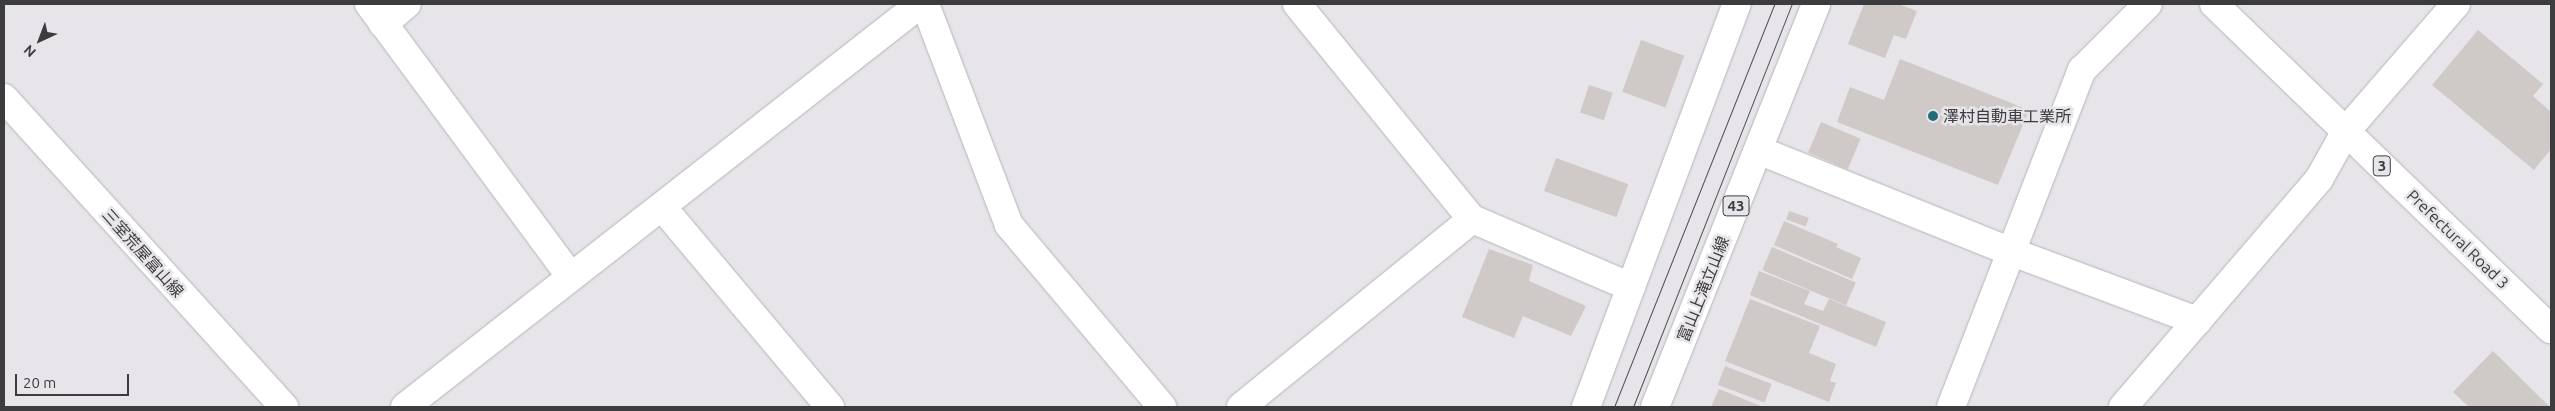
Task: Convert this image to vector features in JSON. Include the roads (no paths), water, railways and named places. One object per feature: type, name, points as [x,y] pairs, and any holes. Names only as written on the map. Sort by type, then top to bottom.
[{"type":"street","points":[[407,4],[376,14],[570,276]]},
{"type":"street","points":[[405,407],[570,276],[663,208],[920,4]]},
{"type":"street","points":[[925,4],[1009,225],[1162,407]]},
{"type":"street","points":[[1296,4],[1472,218],[1631,287]]},
{"type":"street","points":[[1586,407],[1737,4]]},
{"type":"street","name":"富山上滝立山線","points":[[1655,407],[1816,4]]},
{"type":"street","points":[[1951,407],[2082,70],[2148,4]]},
{"type":"street","name":"Prefectural Road 3","points":[[2214,4],[2551,329]]},
{"type":"street","points":[[2123,407],[2319,179],[2346,131],[2456,4]]},
{"type":"street","name":"三室荒屋富山線","points":[[6,108],[284,407]]},
{"type":"street","points":[[1758,150],[2012,252],[2198,321]]},
{"type":"street","points":[[663,208],[830,407]]},
{"type":"street","points":[[1241,407],[1472,218]]},
{"type":"tram line","points":[[1614,407],[1774,4]]},
{"type":"tram line","points":[[1633,407],[1792,4]]},
{"type":"place","name":"澤村自動車工業所","points":[[1933,116]]}]
